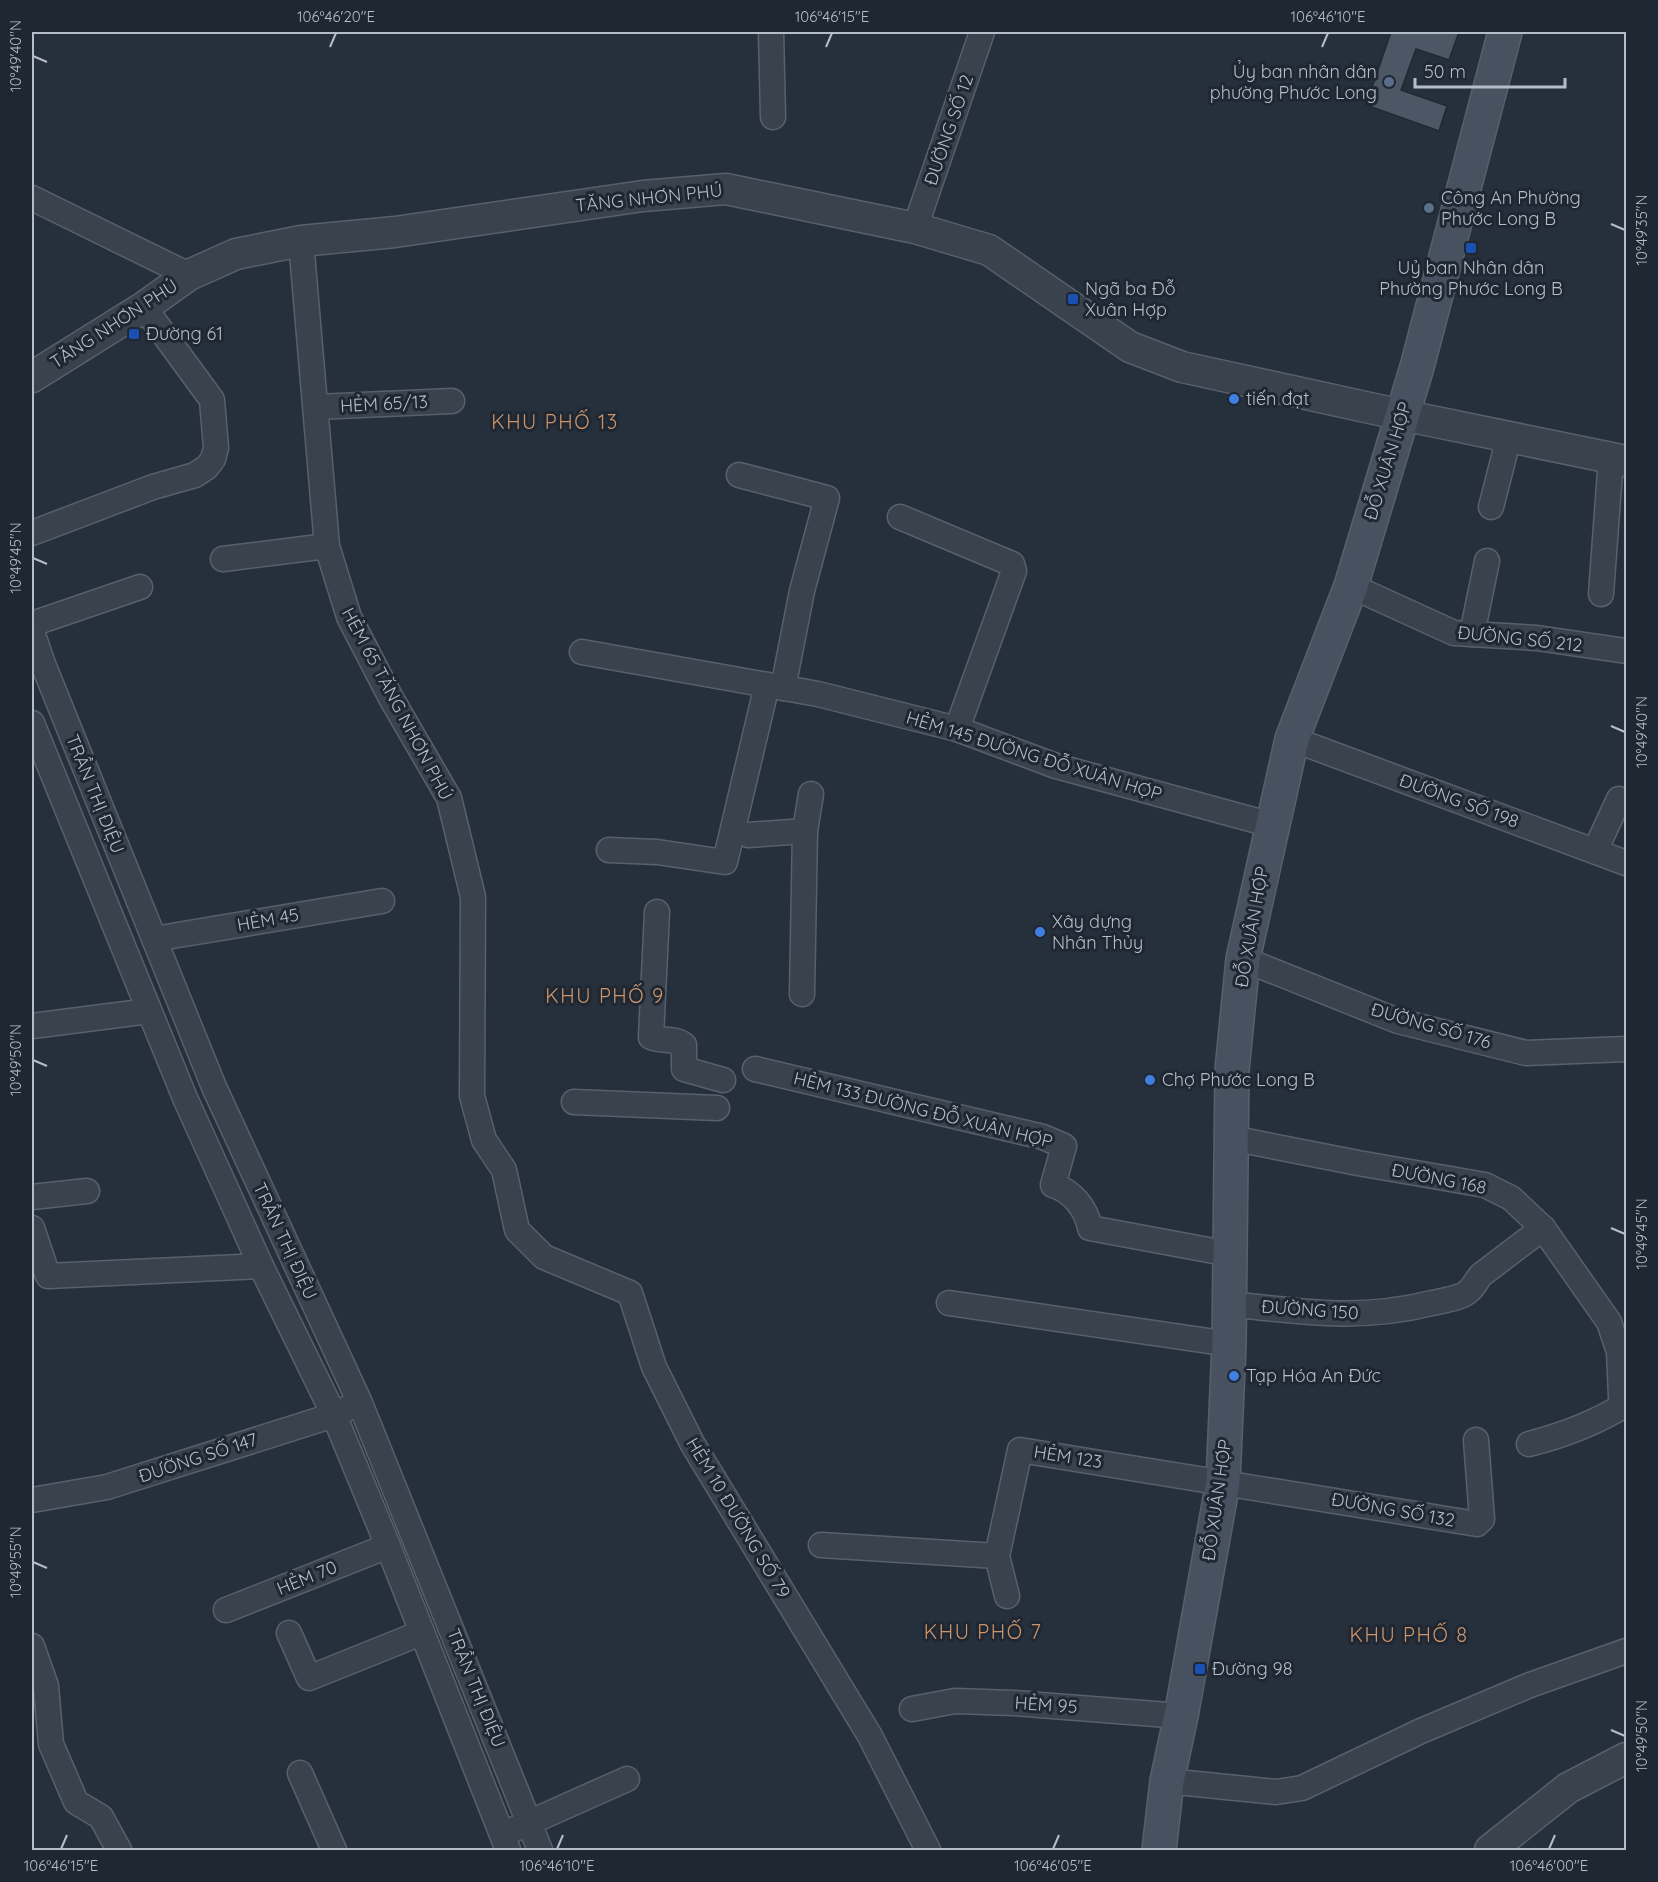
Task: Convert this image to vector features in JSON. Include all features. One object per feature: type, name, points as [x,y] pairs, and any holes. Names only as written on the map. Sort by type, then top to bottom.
[{"type":"main road","name":"ĐỖ XUÂN HỢP","points":[[1159,1851],[1167,1781],[1223,1482],[1230,1304],[1232,1070],[1243,960],[1292,739],[1350,586],[1402,415],[1445,265],[1505,32]]},
{"type":"street","points":[[771,32],[773,117]]},
{"type":"street","name":"ĐƯỜNG SỐ 12","points":[[915,228],[982,32]]},
{"type":"street","name":"TĂNG NHƠN PHÚ","points":[[32,377],[144,308],[189,275],[236,254],[301,242],[395,232],[643,196],[726,189],[915,228],[989,250],[1130,347],[1182,367],[1619,459]]},
{"type":"street","points":[[32,198],[189,275]]},
{"type":"street","name":"HẺM 65 TĂNG NHƠN PHÚ","points":[[301,242],[327,546],[349,617],[391,698],[449,798],[473,897],[472,1096],[484,1140],[504,1170],[518,1230]]},
{"type":"street","points":[[32,533],[153,488],[195,475],[210,463],[216,448],[212,400],[144,308]]},
{"type":"street","name":"HẺM 65/13","points":[[316,407],[452,401]]},
{"type":"street","points":[[1491,507],[1509,437]]},
{"type":"street","points":[[1601,594],[1619,459]]},
{"type":"street","points":[[609,850],[657,852],[725,862],[827,498],[739,475]]},
{"type":"street","points":[[900,517],[1012,564],[1014,571],[957,729]]},
{"type":"street","points":[[223,559],[327,546]]},
{"type":"street","points":[[1472,634],[1487,561]]},
{"type":"street","name":"ĐƯỜNG SỐ 212","points":[[1350,586],[1454,633],[1537,638],[1626,651]]},
{"type":"street","points":[[32,624],[140,587]]},
{"type":"street","name":"TRẦN THỊ ĐIỆU","points":[[32,632],[37,667],[154,939],[214,1087],[360,1403],[530,1821],[540,1851]]},
{"type":"street","name":"HẺM 145 ĐƯỜNG ĐỖ XUÂN HỢP","points":[[582,652],[818,694],[957,729],[1056,766],[1272,825]]},
{"type":"street","name":"TRẦN THỊ ĐIỆU","points":[[32,723],[185,1098],[261,1266],[334,1415],[505,1843]]},
{"type":"street","name":"ĐƯỜNG SỐ 198","points":[[1292,739],[1626,863]]},
{"type":"street","points":[[802,994],[805,831],[810,794]]},
{"type":"street","points":[[1595,851],[1619,799]]},
{"type":"street","points":[[748,835],[805,831]]},
{"type":"street","name":"HẺM 45","points":[[154,939],[382,901]]},
{"type":"street","points":[[657,912],[651,1037],[680,1041],[684,1044],[684,1070],[723,1080]]},
{"type":"street","name":"ĐƯỜNG SỐ 176","points":[[1243,960],[1398,1021],[1526,1053],[1626,1049]]},
{"type":"street","points":[[32,1026],[149,1011]]},
{"type":"street","name":"HẺM 133 ĐƯỜNG ĐỖ XUÂN HỢP","points":[[755,1069],[1043,1137],[1064,1146],[1053,1185],[1070,1193],[1088,1218],[1090,1228],[1230,1254]]},
{"type":"street","points":[[185,1098],[214,1087]]},
{"type":"street","points":[[574,1102],[717,1108]]},
{"type":"street","name":"ĐƯỜNG 168","points":[[1231,1138],[1485,1185],[1511,1198],[1543,1228],[1609,1322],[1619,1352],[1620,1397],[1626,1404]]},
{"type":"street","points":[[32,1197],[87,1191]]},
{"type":"street","points":[[32,1228],[48,1276],[261,1266]]},
{"type":"street","name":"ĐƯỜNG 150","points":[[1230,1304],[1331,1315],[1379,1314],[1462,1296],[1475,1286],[1481,1275],[1543,1228]]},
{"type":"street","name":"HẺM 10 ĐƯỜNG SỐ 79","points":[[518,1230],[544,1257],[630,1293],[654,1367],[692,1443],[870,1736],[928,1851]]},
{"type":"street","points":[[949,1302],[1229,1344]]},
{"type":"street","name":"ĐƯỜNG SỐ 147","points":[[32,1500],[107,1487],[334,1415],[360,1403]]},
{"type":"street","points":[[1529,1444],[1555,1437],[1602,1419],[1626,1404]]},
{"type":"street","name":"ĐƯỜNG SỐ 132","points":[[1223,1482],[1477,1524],[1482,1519],[1476,1440]]},
{"type":"street","name":"HẺM 123","points":[[1007,1596],[997,1556],[1020,1450],[1223,1482]]},
{"type":"street","points":[[821,1545],[997,1556]]},
{"type":"street","name":"HẺM 70","points":[[226,1610],[388,1546]]},
{"type":"street","points":[[289,1633],[309,1678],[421,1633]]},
{"type":"street","points":[[32,1646],[46,1686],[51,1744],[76,1802],[101,1817],[119,1851]]},
{"type":"street","points":[[1167,1781],[1276,1792],[1302,1788],[1432,1726],[1530,1685],[1626,1651]]},
{"type":"street","name":"HẺM 95","points":[[912,1709],[955,1701],[1014,1703],[1180,1716]]},
{"type":"street","points":[[1490,1851],[1568,1788],[1626,1758]]},
{"type":"street","points":[[300,1773],[334,1851]]},
{"type":"street","points":[[505,1843],[530,1821],[627,1779]]},
{"type":"building","name":"Ủy ban nhân dân phường Phước Long","points":[[1391,32],[1459,32],[1449,60],[1416,49],[1401,90],[1447,106],[1439,131],[1366,105]]},
{"type":"place","name":"Ủy ban nhân dân phường Phước Long","points":[[1389,82]]},
{"type":"place","name":"Công An Phường Phước Long B","points":[[1429,208]]},
{"type":"place","name":"Uỷ ban Nhân dân Phường Phước Long B","points":[[1471,248]]},
{"type":"place","name":"Ngã ba Đỗ Xuân Hợp","points":[[1073,299]]},
{"type":"place","name":"Đường 61","points":[[134,334]]},
{"type":"place","name":"tiến đạt","points":[[1234,399]]},
{"type":"place","name":"Xây dựng Nhân Thủy","points":[[1040,932]]},
{"type":"place","name":"Chợ Phước Long B","points":[[1150,1080]]},
{"type":"place","name":"Tạp Hóa An Đức","points":[[1234,1376]]},
{"type":"place","name":"Đường 98","points":[[1200,1669]]},
{"type":"district","name":"KHU PHỐ 13","points":[[555,422]]},
{"type":"district","name":"KHU PHỐ 9","points":[[605,996]]},
{"type":"district","name":"KHU PHỐ 7","points":[[983,1632]]},
{"type":"district","name":"KHU PHỐ 8","points":[[1409,1635]]}]
